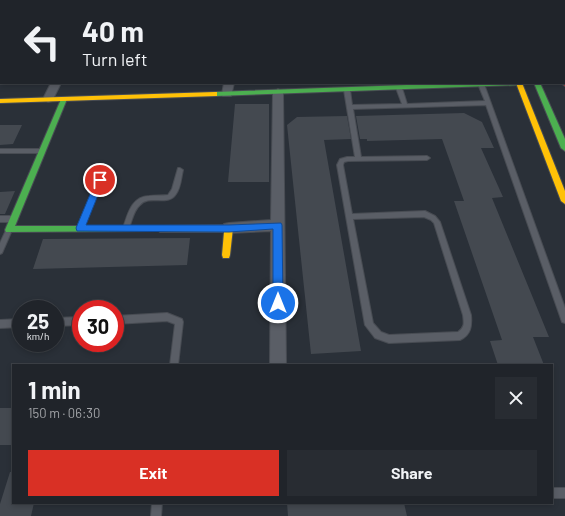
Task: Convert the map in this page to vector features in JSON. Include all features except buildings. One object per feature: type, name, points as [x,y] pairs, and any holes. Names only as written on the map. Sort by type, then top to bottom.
[{"type":"main road","points":[[0,101],[278,92],[320,87],[347,90],[400,88],[427,85],[481,84]]},
{"type":"main road","points":[[519,84],[565,201]]},
{"type":"main road","points":[[537,84],[565,148]]},
{"type":"main road","points":[[64,99],[9,230],[80,228],[229,228],[226,255]]},
{"type":"street","points":[[48,99],[56,84]]},
{"type":"street","points":[[227,94],[229,84]]},
{"type":"street","points":[[278,92],[278,364]]},
{"type":"street","points":[[229,228],[278,225]]},
{"type":"lane","points":[[481,84],[565,319]]},
{"type":"lane","points":[[400,88],[405,105]]},
{"type":"lane","points":[[347,90],[358,159]]},
{"type":"lane","points":[[350,107],[488,103]]},
{"type":"lane","points":[[0,151],[41,151]]},
{"type":"lane","points":[[349,217],[425,214],[437,222],[467,315],[468,324],[466,331],[460,336],[389,339],[378,335],[369,325],[349,217],[340,165],[342,161],[347,159],[427,158]]},
{"type":"lane","points":[[126,228],[137,203],[151,198],[169,197],[173,194],[180,170]]},
{"type":"lane","points":[[80,228],[100,180]]},
{"type":"lane","points":[[0,219],[14,219]]},
{"type":"lane","points":[[0,251],[9,230]]},
{"type":"lane","points":[[124,319],[167,317],[179,322],[174,364]]},
{"type":"lane","points":[[0,324],[12,324]]},
{"type":"lane","points":[[553,493],[565,493]]},
{"type":"lane","points":[[156,516],[157,504]]},
{"type":"traffic: fast","points":[[215,94],[491,84]]},
{"type":"traffic: fast","points":[[537,84],[565,148]]},
{"type":"traffic: fast","points":[[64,99],[9,230],[160,229]]},
{"type":"traffic: slow","points":[[519,84],[565,201]]},
{"type":"traffic: slow","points":[[0,101],[215,94]]},
{"type":"traffic: slow","points":[[160,229],[229,228],[226,255]]},
{"type":"route","points":[[100,180],[80,228],[229,228],[278,225],[278,303]]}]
